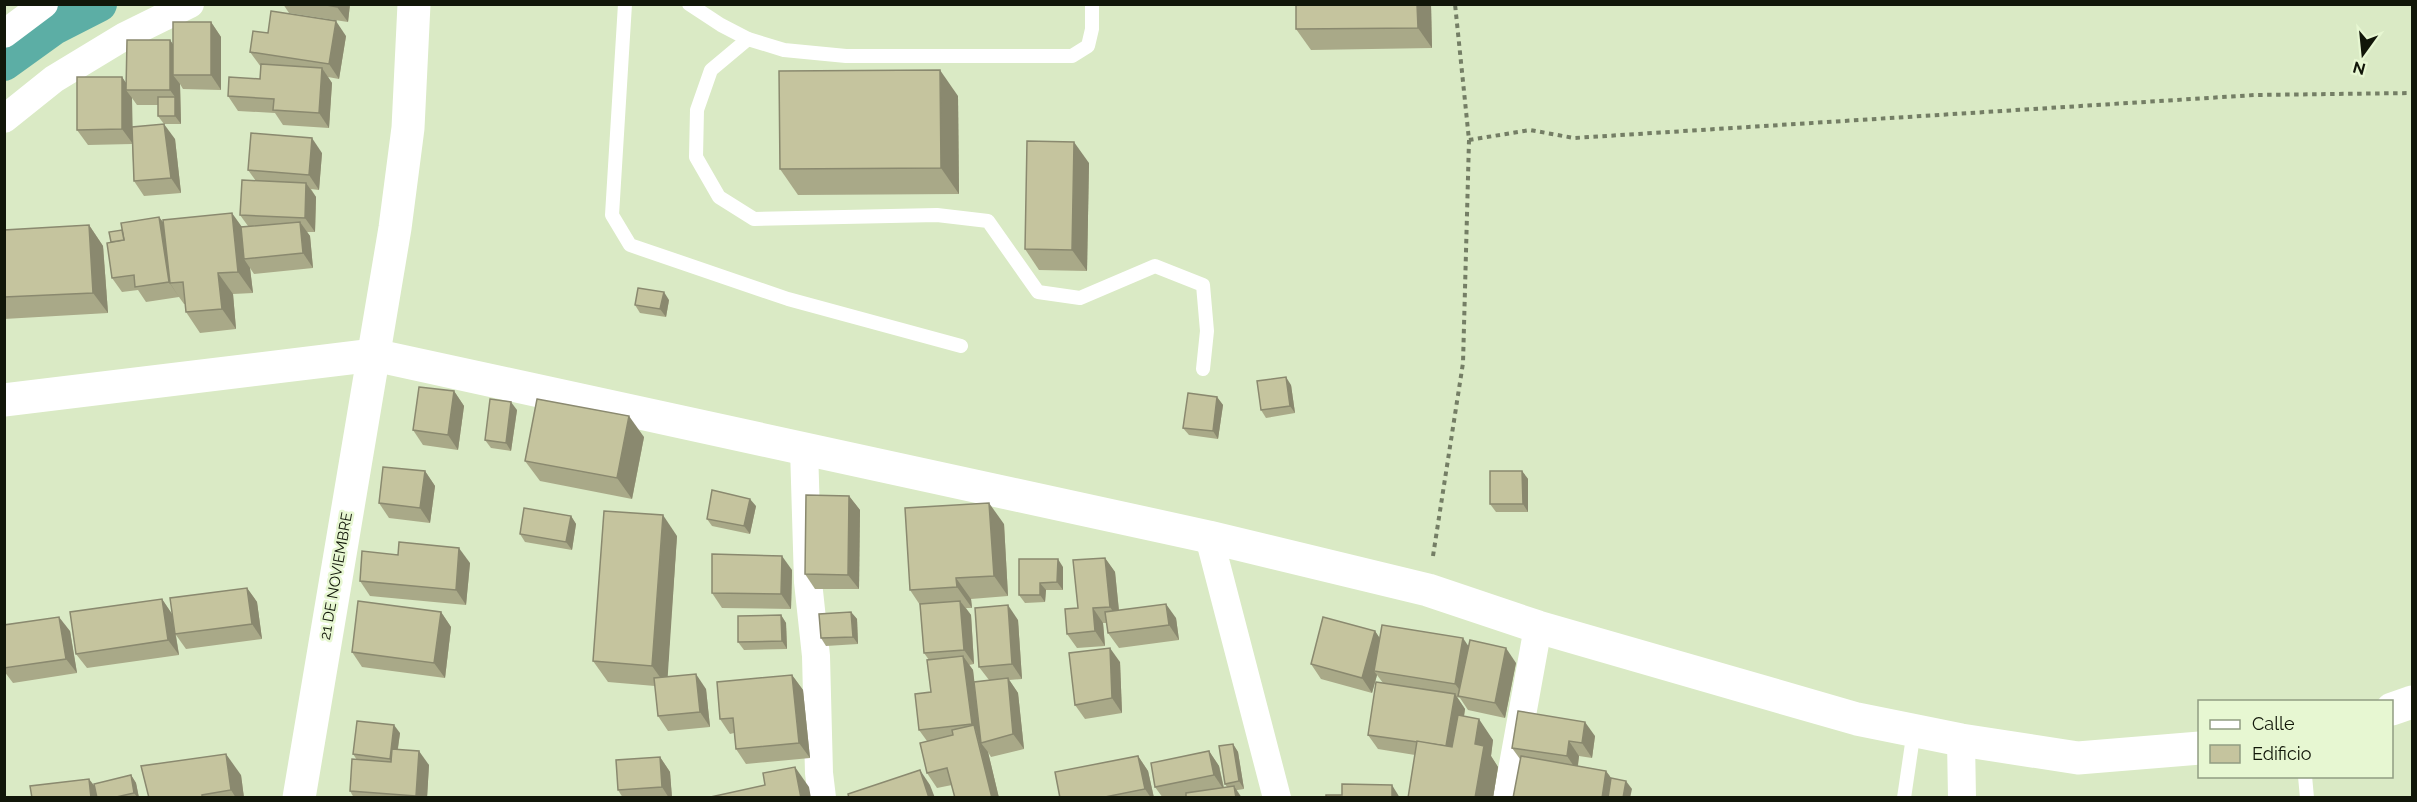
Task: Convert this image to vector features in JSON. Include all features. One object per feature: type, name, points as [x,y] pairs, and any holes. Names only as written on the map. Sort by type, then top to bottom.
[{"type":"street","points":[[4,34],[44,4]]},
{"type":"street","points":[[4,119],[54,79],[125,36],[190,4]]},
{"type":"street","name":"21 DE NOVIEMBRE","points":[[299,798],[395,228],[408,128],[414,4]]},
{"type":"street","points":[[4,400],[374,355],[1209,537],[1428,590],[1538,627],[1857,719],[1961,740],[2078,758],[2198,748]]},
{"type":"street","points":[[804,448],[808,582],[816,656],[819,773],[822,798]]},
{"type":"street","points":[[1209,537],[1277,798]]},
{"type":"street","points":[[1507,798],[1538,627]]},
{"type":"street","points":[[2393,708],[2412,702]]},
{"type":"street","points":[[1961,740],[1962,798]]},
{"type":"lane","points":[[625,4],[612,215],[630,245],[788,299],[961,346]]},
{"type":"lane","points":[[689,4],[748,39],[784,50],[846,56],[1072,56],[1088,46],[1092,28],[1092,4]]},
{"type":"lane","points":[[748,39],[711,70],[696,110],[696,157],[719,197],[753,219],[937,215],[988,221],[1038,292],[1080,298],[1155,266],[1203,285],[1207,331],[1203,369]]},
{"type":"lane","points":[[1904,798],[1914,730]]},
{"type":"lane","points":[[2305,778],[2307,798]]},
{"type":"path","points":[[1428,590],[1463,363],[1469,140],[1455,4]]},
{"type":"path","points":[[1469,140],[1530,130],[1574,138],[2255,95],[2412,93]]},
{"type":"building","points":[[321,4],[338,4],[337,7]]},
{"type":"building","points":[[1296,4],[1417,4],[1418,28],[1296,29]]},
{"type":"building","points":[[271,11],[336,21],[329,64],[250,52],[253,31],[268,33]]},
{"type":"building","points":[[173,22],[211,22],[211,75],[173,75]]},
{"type":"building","points":[[127,40],[170,40],[170,90],[126,90]]},
{"type":"building","points":[[261,64],[322,68],[319,113],[273,110],[274,99],[228,96],[229,77],[260,79]]},
{"type":"building","points":[[940,70],[941,168],[780,169],[779,71]]},
{"type":"building","points":[[77,77],[122,77],[122,129],[77,130]]},
{"type":"building","points":[[158,97],[175,97],[175,116],[158,116]]},
{"type":"building","points":[[164,124],[171,178],[134,181],[132,127]]},
{"type":"building","points":[[251,133],[312,138],[309,175],[248,170]]},
{"type":"building","points":[[1027,141],[1074,142],[1072,250],[1025,249]]},
{"type":"building","points":[[242,180],[306,183],[305,218],[240,215]]},
{"type":"building","points":[[232,213],[238,272],[218,273],[222,309],[186,312],[183,282],[170,283],[163,220]]},
{"type":"building","points":[[159,217],[169,282],[135,287],[134,275],[112,278],[107,243],[124,240],[121,223]]},
{"type":"building","points":[[300,222],[303,253],[244,259],[241,227]]},
{"type":"building","points":[[89,225],[93,293],[4,297],[4,230]]},
{"type":"building","points":[[122,230],[124,240],[111,242],[109,232]]},
{"type":"building","points":[[638,288],[664,292],[660,309],[635,305]]},
{"type":"building","points":[[1286,377],[1290,406],[1261,410],[1257,381]]},
{"type":"building","points":[[419,387],[454,391],[448,435],[413,430]]},
{"type":"building","points":[[1188,393],[1217,397],[1213,431],[1183,428]]},
{"type":"building","points":[[490,399],[511,402],[506,443],[485,440]]},
{"type":"building","points":[[537,399],[629,416],[617,478],[525,461]]},
{"type":"building","points":[[383,467],[425,471],[420,508],[379,503]]},
{"type":"building","points":[[1490,471],[1522,471],[1523,504],[1490,504]]},
{"type":"building","points":[[712,490],[750,499],[744,526],[707,519]]},
{"type":"building","points":[[806,495],[849,496],[848,575],[805,574]]},
{"type":"building","points":[[989,503],[994,576],[956,578],[957,587],[910,590],[905,508]]},
{"type":"building","points":[[524,508],[571,516],[566,542],[520,534]]},
{"type":"building","points":[[604,511],[663,515],[652,666],[593,661]]},
{"type":"building","points":[[399,542],[459,548],[456,590],[360,581],[362,551],[398,555]]},
{"type":"building","points":[[712,554],[782,556],[781,594],[712,593]]},
{"type":"building","points":[[1105,558],[1110,607],[1093,608],[1095,631],[1067,634],[1065,609],[1078,608],[1073,560]]},
{"type":"building","points":[[1019,559],[1058,559],[1057,582],[1040,583],[1040,595],[1019,595]]},
{"type":"building","points":[[247,588],[252,624],[175,634],[170,598]]},
{"type":"building","points":[[162,599],[168,640],[76,654],[70,612]]},
{"type":"building","points":[[358,601],[441,612],[434,663],[352,652]]},
{"type":"building","points":[[960,601],[964,650],[924,653],[920,604]]},
{"type":"building","points":[[1166,604],[1169,625],[1108,633],[1105,612]]},
{"type":"building","points":[[1008,605],[1012,664],[979,667],[975,608]]},
{"type":"building","points":[[851,612],[853,637],[821,638],[819,614]]},
{"type":"building","points":[[781,615],[782,641],[738,642],[738,616]]},
{"type":"building","points":[[59,617],[66,659],[4,668],[4,625]]},
{"type":"building","points":[[1323,617],[1375,631],[1362,678],[1311,664]]},
{"type":"building","points":[[1382,625],[1463,638],[1455,684],[1374,671]]},
{"type":"building","points":[[1470,640],[1506,648],[1495,703],[1458,696]]},
{"type":"building","points":[[1110,648],[1112,698],[1075,705],[1069,653]]},
{"type":"building","points":[[963,656],[972,724],[919,730],[915,694],[931,692],[927,660]]},
{"type":"building","points":[[696,674],[700,712],[658,716],[654,678]]},
{"type":"building","points":[[792,675],[799,743],[736,749],[733,718],[720,719],[717,682]]},
{"type":"building","points":[[1008,678],[1013,734],[981,743],[974,682]]},
{"type":"building","points":[[1376,682],[1455,694],[1446,746],[1368,735]]},
{"type":"building","points":[[1518,711],[1585,722],[1582,743],[1569,741],[1567,756],[1512,748]]},
{"type":"building","points":[[1458,715],[1479,719],[1475,744],[1484,746],[1475,798],[1408,798],[1417,741],[1452,747]]},
{"type":"building","points":[[357,721],[394,725],[390,759],[353,754]]},
{"type":"building","points":[[974,725],[992,798],[955,798],[947,768],[927,773],[920,743],[953,735],[952,730]]},
{"type":"building","points":[[1233,744],[1239,781],[1225,784],[1219,746]]},
{"type":"building","points":[[392,749],[419,751],[416,796],[350,791],[352,759],[391,762]]},
{"type":"building","points":[[1209,751],[1214,775],[1155,787],[1151,763]]},
{"type":"building","points":[[226,754],[231,790],[202,795],[202,798],[149,798],[141,766]]},
{"type":"building","points":[[1138,756],[1145,789],[1100,798],[1060,798],[1055,772]]},
{"type":"building","points":[[1521,756],[1606,771],[1602,798],[1513,798]]},
{"type":"building","points":[[660,757],[662,787],[618,790],[616,760]]},
{"type":"building","points":[[795,767],[801,798],[706,798],[765,785],[763,773]]},
{"type":"building","points":[[920,770],[929,798],[849,798],[848,794]]},
{"type":"building","points":[[131,775],[134,793],[112,798],[97,798],[94,784]]},
{"type":"building","points":[[1611,778],[1626,781],[1623,798],[1608,798]]},
{"type":"building","points":[[89,779],[91,798],[32,798],[30,786]]},
{"type":"building","points":[[1342,784],[1392,785],[1392,798],[1326,798],[1326,795],[1342,795]]},
{"type":"building","points":[[1234,786],[1236,798],[1186,798],[1186,793]]},
{"type":"waterway","points":[[4,63],[54,27],[99,4]]}]
